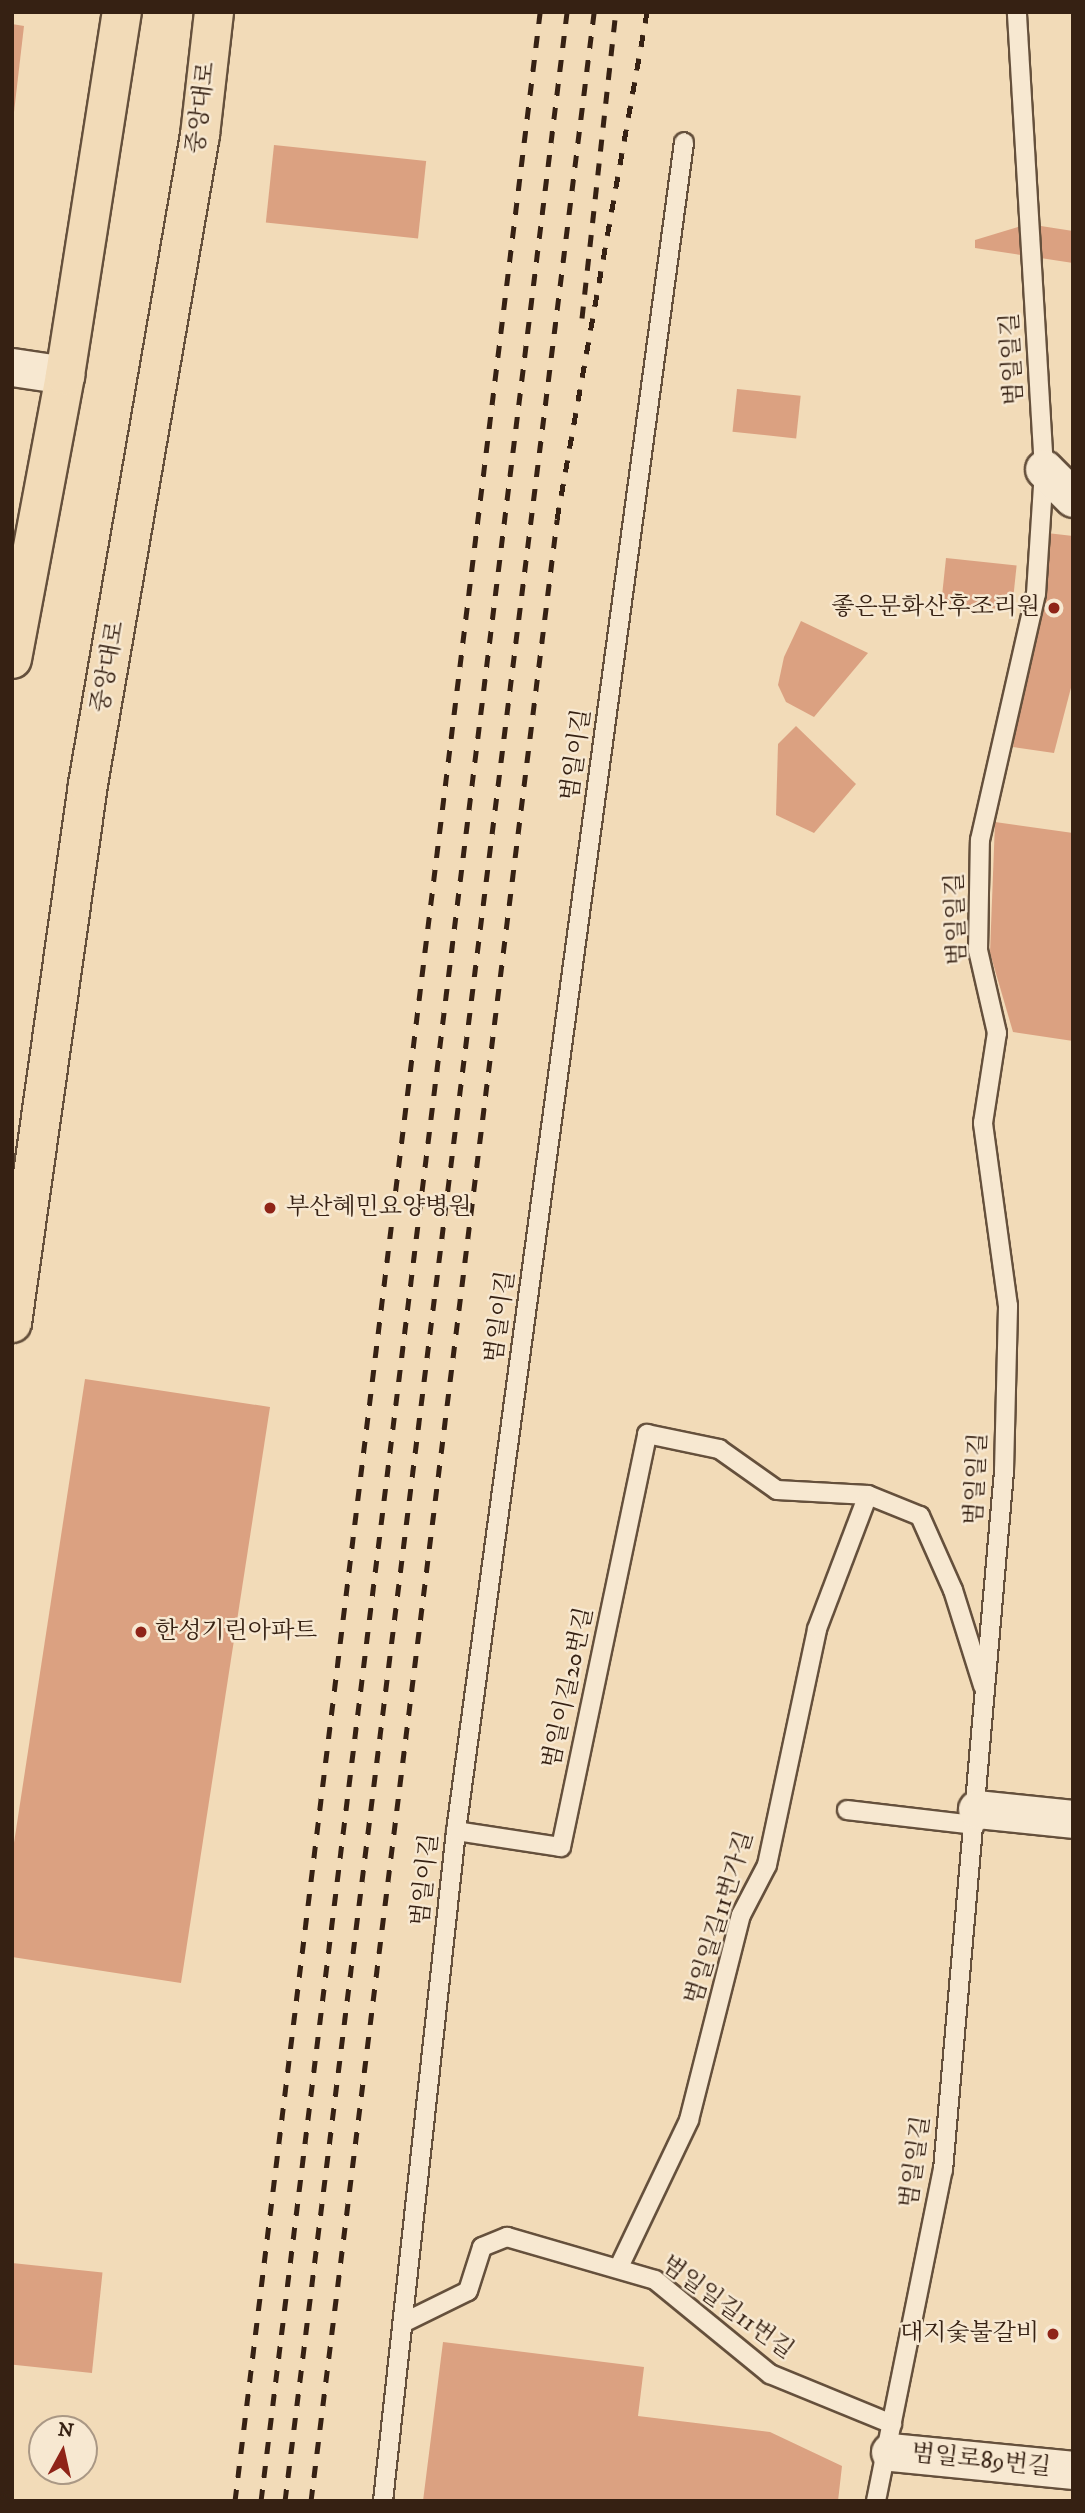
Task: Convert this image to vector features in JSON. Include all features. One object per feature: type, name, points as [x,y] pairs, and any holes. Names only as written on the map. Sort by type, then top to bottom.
[{"type":"main road","points":[[12,659],[65,374],[122,12]]},
{"type":"main road","name":"중앙대로","points":[[12,1323],[88,784],[200,135],[214,12]]},
{"type":"street","points":[[12,367],[65,374]]},
{"type":"street","points":[[1044,469],[1073,498]]},
{"type":"street","points":[[976,1817],[1073,1819]]},
{"type":"street","name":"범일로89번길","points":[[891,2438],[1073,2470]]},
{"type":"lane","name":"범일일길","points":[[876,2501],[891,2438],[943,2170],[976,1817],[1004,1471],[1008,1306],[983,1123],[997,1033],[978,950],[980,840],[1036,594],[1044,469],[1017,12]]},
{"type":"lane","name":"범일이길","points":[[383,2501],[456,1831],[684,142]]},
{"type":"lane","name":"범일이길20번길","points":[[456,1831],[561,1847],[647,1434],[719,1449],[777,1490],[868,1495]]},
{"type":"lane","points":[[868,1495],[920,1516],[953,1590],[986,1696]]},
{"type":"lane","name":"범일일길11번가길","points":[[619,2267],[689,2120],[741,1915],[767,1865],[817,1629],[868,1495]]},
{"type":"lane","points":[[847,1810],[976,1817]]},
{"type":"lane","name":"범일일길11번길","points":[[403,2323],[468,2291],[482,2247],[507,2237],[619,2267],[655,2280],[770,2374],[891,2438]]},
{"type":"building","points":[[12,24],[24,26],[14,112],[12,112]]},
{"type":"building","points":[[274,145],[426,161],[418,239],[266,223]]},
{"type":"building","points":[[1028,224],[1073,231],[1073,263],[975,248],[975,240]]},
{"type":"building","points":[[737,389],[801,396],[796,438],[733,432]]},
{"type":"building","name":"좋은문화산후조리원","points":[[1047,533],[1073,536],[1073,680],[1054,753],[1013,747]]},
{"type":"building","points":[[946,558],[1017,565],[1012,610],[941,603]]},
{"type":"building","points":[[801,621],[868,653],[814,717],[786,702],[778,685],[784,657]]},
{"type":"building","points":[[796,726],[856,784],[814,833],[776,815],[778,744]]},
{"type":"building","points":[[995,822],[1073,833],[1073,1041],[1013,1032],[990,953]]},
{"type":"building","name":"한성기린아파트","points":[[85,1379],[270,1407],[181,1983],[12,1957],[12,1856]]},
{"type":"building","points":[[12,2263],[103,2273],[92,2373],[12,2365]]},
{"type":"building","points":[[443,2342],[644,2367],[638,2416],[770,2432],[842,2466],[838,2501],[423,2501]]},
{"type":"railway","points":[[235,2501],[540,12]]},
{"type":"railway","points":[[261,2501],[567,12]]},
{"type":"railway","points":[[285,2501],[594,12]]},
{"type":"railway","points":[[582,318],[616,12]]},
{"type":"railway","points":[[311,2501],[557,519],[647,12]]},
{"type":"place","name":"좋은문화산후조리원","points":[[1054,608]]},
{"type":"place","name":"부산혜민요양병원","points":[[270,1208]]},
{"type":"place","name":"한성기린아파트","points":[[141,1632]]},
{"type":"place","name":"대지숯불갈비","points":[[1053,2334]]}]
